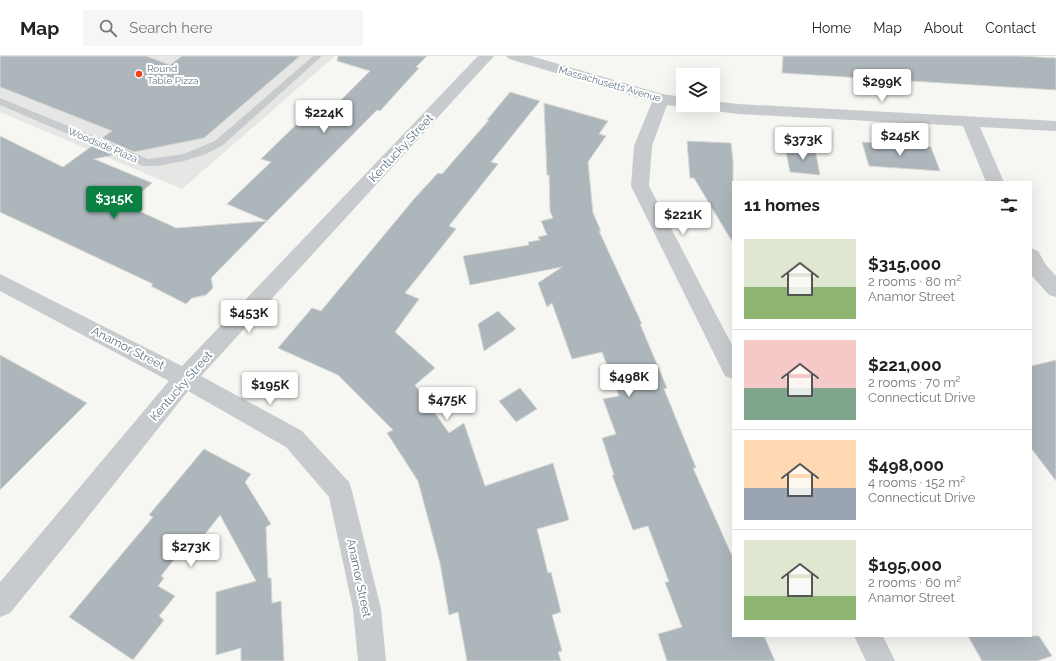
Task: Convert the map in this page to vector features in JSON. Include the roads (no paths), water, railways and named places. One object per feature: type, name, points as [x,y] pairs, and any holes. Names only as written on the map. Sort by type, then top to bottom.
[{"type":"street","name":"Kentucky Street","points":[[0,603],[185,378],[486,56]]},
{"type":"street","name":"Massachusetts Avenue","points":[[514,56],[661,99],[676,101]]},
{"type":"street","points":[[661,99],[643,146],[640,186],[732,367]]},
{"type":"street","points":[[720,107],[970,123],[1056,126]]},
{"type":"street","points":[[970,123],[995,181]]},
{"type":"street","points":[[1032,258],[1039,271],[1056,289]]},
{"type":"street","name":"Anamor Street","points":[[0,282],[185,378],[294,439],[340,491],[367,609],[372,661]]},
{"type":"street","points":[[869,637],[881,661]]},
{"type":"lane","name":"Woodside Plaza","points":[[0,102],[147,163],[165,162],[205,152],[219,143],[318,56]]},
{"type":"place","name":"Round Table Pizza","points":[[139,74]]}]
